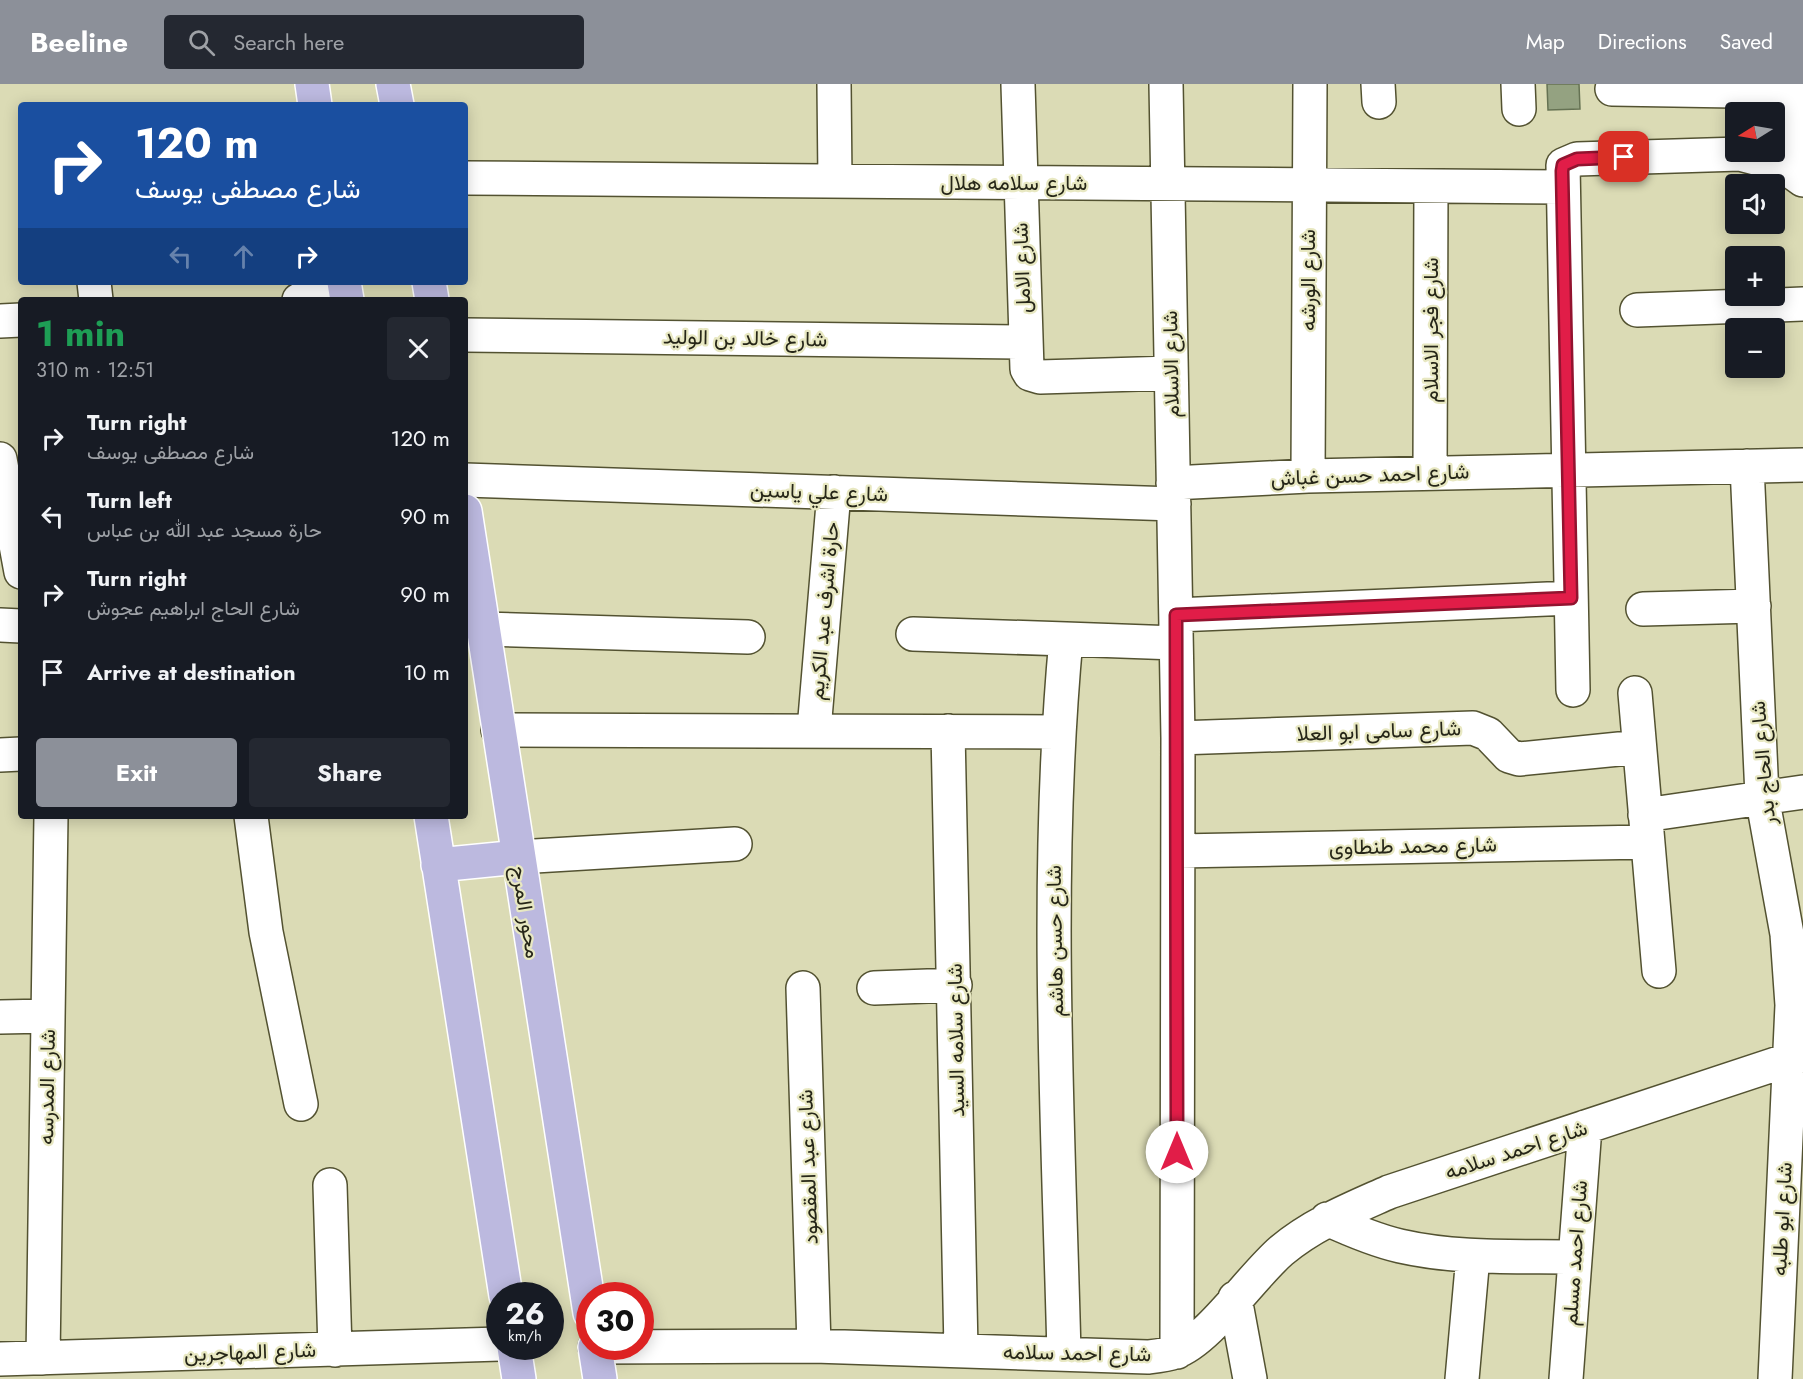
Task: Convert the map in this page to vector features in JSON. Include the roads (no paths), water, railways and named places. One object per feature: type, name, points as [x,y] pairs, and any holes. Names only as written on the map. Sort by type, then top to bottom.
[{"type":"main road","points":[[312,84],[315,102]]},
{"type":"main road","points":[[393,84],[396,102]]},
{"type":"main road","name":"محور المرج","points":[[468,531],[585,1282]]},
{"type":"main road","points":[[430,819],[504,1282]]},
{"type":"main road","points":[[438,865],[518,857]]},
{"type":"main road","points":[[516,1360],[519,1379]]},
{"type":"main road","points":[[597,1360],[600,1379]]},
{"type":"street","points":[[834,84],[835,181]]},
{"type":"street","name":"شارع الاسلام","points":[[1166,84],[1178,738],[1177,1352]]},
{"type":"street","name":"شارع الورشه","points":[[1308,476],[1310,84]]},
{"type":"street","name":"شارع الامل","points":[[1018,85],[1024,342],[1025,364],[1030,374],[1034,376],[1171,373]]},
{"type":"street","points":[[1612,95],[1792,88],[1801,179]]},
{"type":"street","points":[[1573,690],[1567,471],[1563,165],[1577,159],[1740,154],[1782,165],[1801,179]]},
{"type":"street","name":"شارع سلامه هلال","points":[[468,178],[1562,187]]},
{"type":"street","name":"شارع فجر الاسلام","points":[[1430,473],[1431,186]]},
{"type":"street","points":[[319,297],[346,293]]},
{"type":"street","points":[[1637,310],[1803,304]]},
{"type":"street","points":[[0,321],[18,320]]},
{"type":"street","name":"شارع خالد بن الوليد","points":[[468,335],[1024,342]]},
{"type":"street","points":[[0,460],[14,497],[18,540]]},
{"type":"street","name":"شارع احمد حسن غباش","points":[[1174,494],[1308,476],[1803,465]]},
{"type":"street","name":"شارع الحاج بدر","points":[[1747,466],[1762,796],[1795,932],[1792,1005],[1796,1057]]},
{"type":"street","name":"شارع علي ياسين","points":[[468,480],[834,492],[1174,494]]},
{"type":"street","name":"حارة اشرف عبد الكريم","points":[[814,730],[834,492]]},
{"type":"street","points":[[913,634],[1066,639],[1571,598]]},
{"type":"street","points":[[1644,609],[1754,606]]},
{"type":"street","points":[[0,625],[18,626]]},
{"type":"street","points":[[483,629],[748,637]]},
{"type":"street","name":"شارع حسن هاشم","points":[[1064,1354],[1053,913],[1058,732],[1066,639]]},
{"type":"street","points":[[1635,693],[1659,971]]},
{"type":"street","name":"شارع سامى ابو العلا","points":[[1178,738],[1473,728],[1488,734],[1509,756],[1519,759],[1639,747]]},
{"type":"street","points":[[498,729],[1058,732]]},
{"type":"street","name":"شارع سلامه السيد","points":[[948,731],[956,985],[961,1350]]},
{"type":"street","points":[[0,755],[18,754]]},
{"type":"street","name":"شارع محمد طنطاوى","points":[[1178,851],[1646,828],[1762,796],[1803,792]]},
{"type":"street","name":"شارع المدرسه","points":[[43,1358],[51,819]]},
{"type":"street","points":[[250,819],[266,932],[301,1104]]},
{"type":"street","points":[[518,857],[735,844]]},
{"type":"street","points":[[874,988],[956,985]]},
{"type":"street","name":"شارع عبد المقصود","points":[[803,988],[814,1346]]},
{"type":"street","points":[[0,1017],[48,1016]]},
{"type":"street","name":"شارع احمد سلامه","points":[[654,1347],[814,1346],[1148,1357],[1177,1352],[1206,1333],[1235,1298],[1282,1251],[1327,1219],[1389,1192],[1796,1057]]},
{"type":"street","name":"شارع ابو طلبه","points":[[1775,1379],[1796,1057]]},
{"type":"street","name":"شارع احمد مسلم","points":[[1566,1379],[1585,1127]]},
{"type":"street","points":[[330,1185],[335,1350]]},
{"type":"street","points":[[1327,1219],[1363,1235],[1400,1246],[1473,1256],[1574,1257]]},
{"type":"street","points":[[1462,1379],[1473,1256]]},
{"type":"street","points":[[1235,1298],[1250,1379]]},
{"type":"street","name":"شارع المهاجرين","points":[[0,1359],[486,1345]]}]
